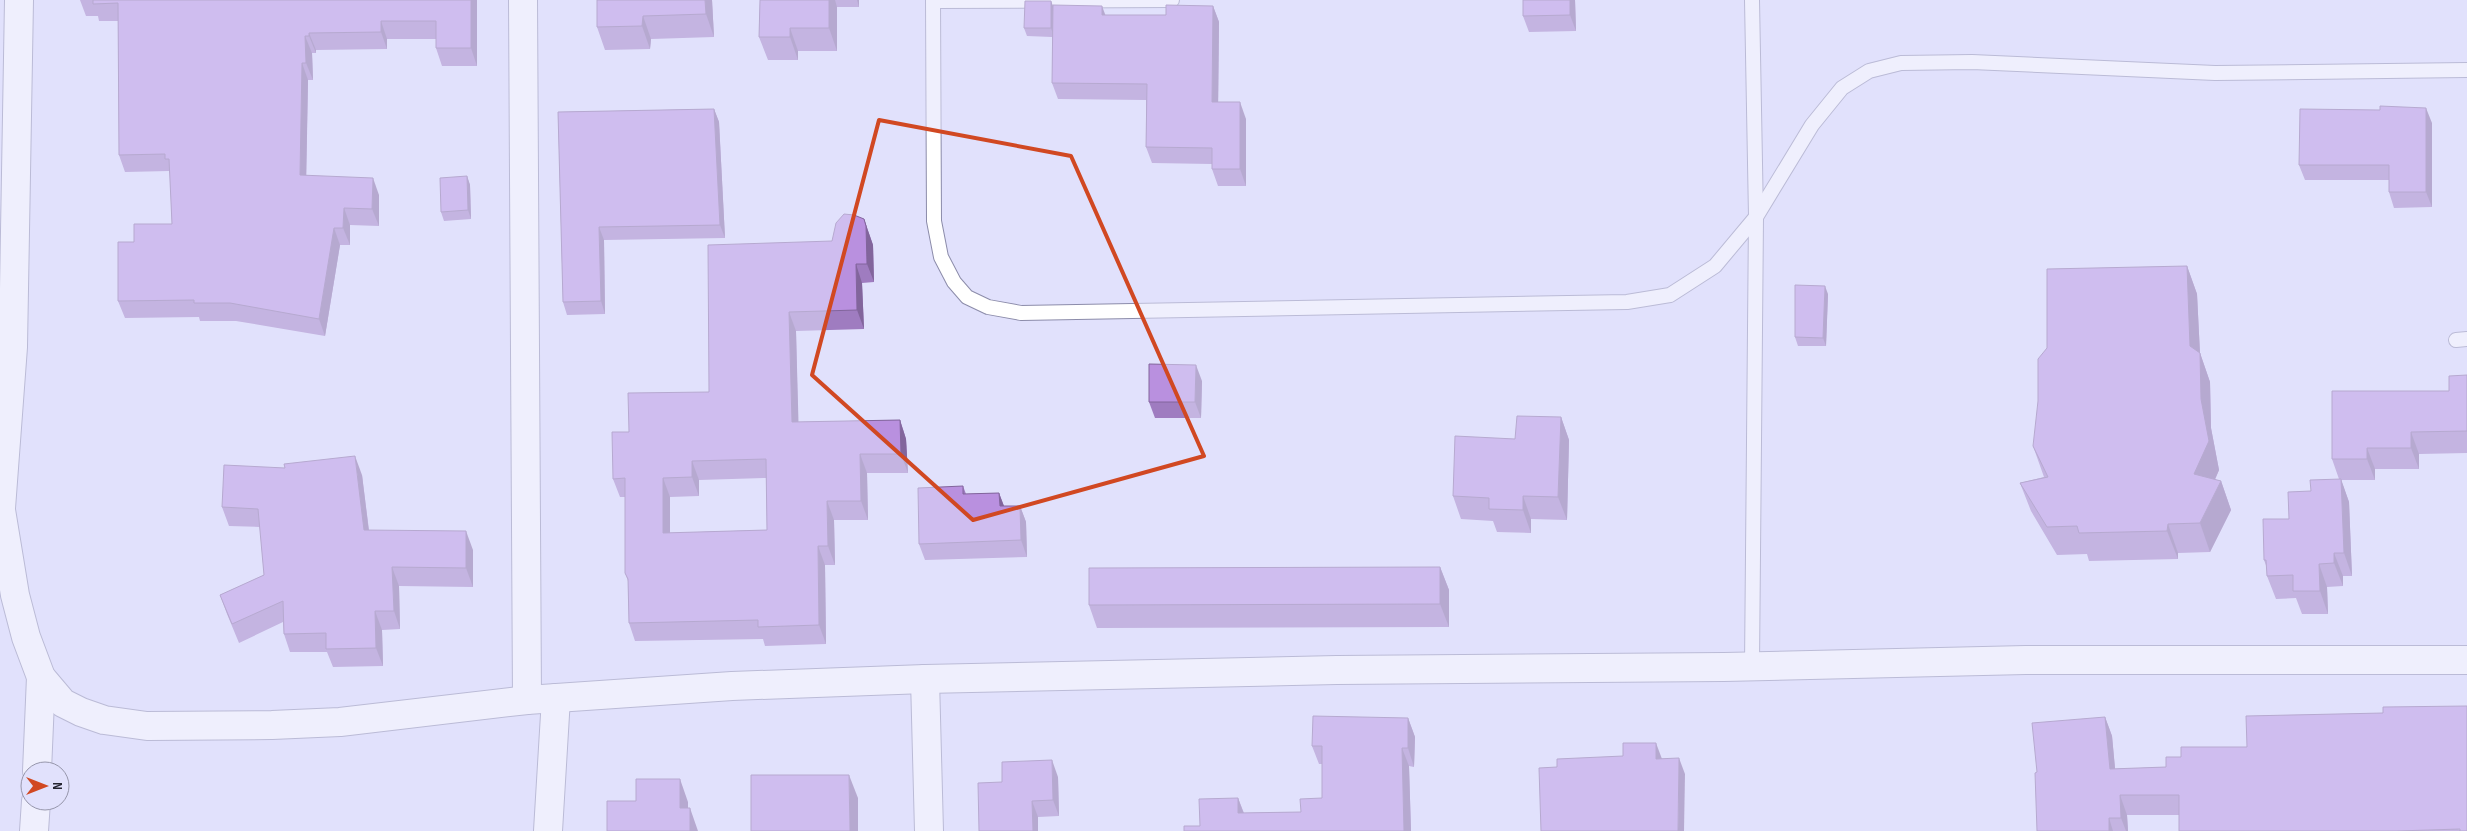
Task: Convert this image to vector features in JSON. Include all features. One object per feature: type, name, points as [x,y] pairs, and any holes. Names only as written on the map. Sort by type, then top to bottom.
[{"type":"street","points":[[20,0],[14,347],[1,506],[15,595],[26,637],[41,677],[63,702],[81,712],[104,720],[148,726],[272,726],[340,722],[527,700],[732,686],[925,679],[1337,670],[1752,666],[2026,660],[2467,660]]},
{"type":"street","points":[[523,0],[527,700]]},
{"type":"street","points":[[37,761],[41,677]]},
{"type":"street","points":[[925,679],[929,831]]},
{"type":"street","points":[[548,831],[556,698]]},
{"type":"street","points":[[34,831],[35,811]]},
{"type":"lane","points":[[1172,0],[934,0],[934,221],[941,257],[954,282],[967,297],[988,306],[1021,313],[1627,302],[1670,295],[1715,266],[1756,217],[1812,125],[1842,88],[1869,71],[1901,63],[1972,62],[2215,73],[2467,70]]},
{"type":"lane","points":[[1752,0],[1756,217],[1752,666]]},
{"type":"highlighted area","points":[[879,120],[1071,156],[1204,456],[973,520],[812,375]]},
{"type":"building","points":[[93,0],[471,0],[471,48],[436,48],[436,21],[381,21],[381,32],[309,33],[309,36],[305,36],[306,63],[302,63],[300,175],[373,178],[372,209],[344,208],[343,228],[334,228],[319,319],[230,303],[194,303],[194,300],[118,301],[118,242],[134,242],[134,224],[172,224],[169,159],[165,159],[165,154],[119,155],[118,3],[93,4]]},
{"type":"building","points":[[597,0],[705,0],[706,14],[643,16],[642,26],[597,27]]},
{"type":"building","points":[[760,0],[829,0],[829,28],[790,28],[790,37],[759,37]]},
{"type":"building","points":[[1523,0],[1570,0],[1570,15],[1523,16]]},
{"type":"building","points":[[1025,1],[1051,1],[1051,28],[1024,28]]},
{"type":"building","points":[[1053,5],[1102,6],[1102,15],[1166,15],[1166,5],[1213,6],[1212,102],[1240,102],[1240,169],[1212,169],[1212,148],[1146,147],[1147,84],[1052,83]]},
{"type":"building","points":[[2380,106],[2426,108],[2426,192],[2389,192],[2389,165],[2299,165],[2300,109],[2380,110]]},
{"type":"building","points":[[714,109],[720,225],[599,227],[601,301],[563,302],[558,112]]},
{"type":"building","points":[[467,176],[468,210],[441,212],[440,178]]},
{"type":"building","points":[[844,214],[854,215],[864,219],[866,226],[867,264],[856,264],[857,310],[789,312],[792,422],[900,420],[901,454],[860,454],[861,501],[827,501],[828,546],[818,546],[819,625],[758,627],[758,620],[629,623],[628,579],[625,573],[625,478],[613,479],[612,432],[629,432],[628,393],[709,392],[708,245],[832,241],[836,223]],"holes":[[[766,459],[767,530],[663,533],[663,478],[692,477],[692,461]]]},
{"type":"building","points":[[2187,266],[2190,346],[2200,353],[2201,399],[2209,441],[2194,474],[2221,481],[2200,523],[2168,524],[2167,531],[2079,533],[2077,526],[2047,527],[2020,483],[2048,477],[2033,446],[2038,401],[2038,359],[2047,348],[2047,269]]},
{"type":"building","points":[[1795,285],[1825,286],[1823,338],[1795,337]]},
{"type":"building","points":[[1149,364],[1196,365],[1195,402],[1149,402]]},
{"type":"building","points":[[2467,375],[2467,431],[2411,432],[2411,448],[2367,448],[2367,459],[2332,459],[2332,391],[2449,391],[2449,376]]},
{"type":"building","points":[[1517,416],[1561,417],[1558,497],[1523,496],[1523,510],[1489,509],[1489,498],[1453,496],[1455,436],[1515,439]]},
{"type":"building","points":[[355,456],[364,530],[466,531],[466,568],[392,567],[394,611],[375,611],[376,648],[326,649],[326,633],[284,634],[283,601],[232,624],[220,595],[264,575],[258,509],[222,507],[224,465],[285,468],[284,464]]},
{"type":"building","points":[[2341,479],[2344,553],[2334,553],[2334,563],[2319,564],[2320,591],[2293,591],[2293,575],[2267,576],[2266,560],[2264,560],[2263,519],[2289,519],[2288,492],[2311,491],[2310,480]]},
{"type":"building","points":[[963,486],[963,494],[999,493],[1000,506],[1020,506],[1021,540],[919,544],[918,488]]},
{"type":"building","points":[[1440,567],[1440,604],[1089,605],[1089,568]]},
{"type":"building","points":[[2467,706],[2467,831],[2460,831],[2460,829],[2397,831],[2179,831],[2179,795],[2120,795],[2121,818],[2109,818],[2109,831],[2037,831],[2035,773],[2037,772],[2032,723],[2105,717],[2110,769],[2166,767],[2166,757],[2181,757],[2181,747],[2247,747],[2246,716],[2383,713],[2383,707]]},
{"type":"building","points":[[1313,716],[1408,718],[1408,748],[1402,748],[1404,831],[1184,831],[1184,826],[1200,826],[1199,799],[1238,798],[1238,813],[1301,812],[1300,799],[1322,798],[1322,746],[1312,746]]},
{"type":"building","points":[[1623,743],[1656,743],[1656,759],[1679,758],[1678,831],[1541,831],[1539,768],[1557,767],[1557,759],[1623,756]]},
{"type":"building","points":[[1052,760],[1053,800],[1032,801],[1033,831],[979,831],[978,783],[1002,782],[1002,762]]},
{"type":"building","points":[[751,775],[849,775],[850,831],[751,831]]},
{"type":"building","points":[[636,779],[680,779],[680,808],[690,808],[690,831],[607,831],[607,801],[636,801]]}]
